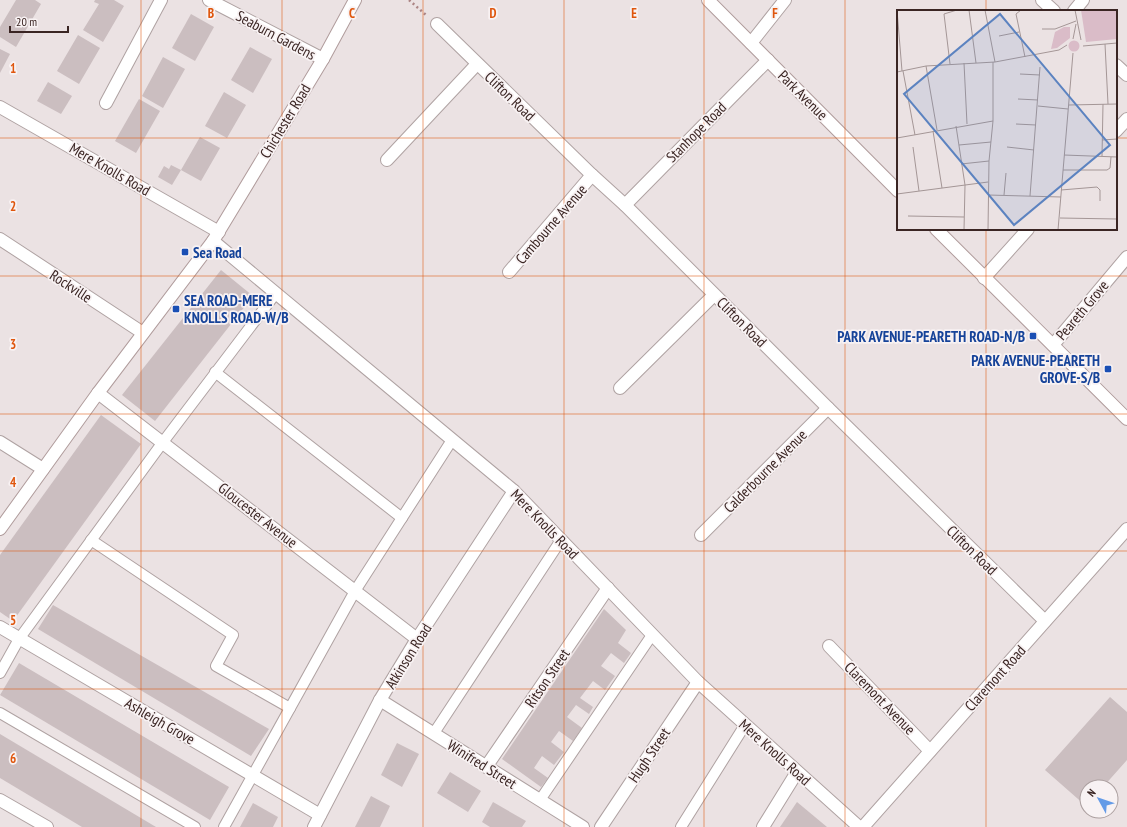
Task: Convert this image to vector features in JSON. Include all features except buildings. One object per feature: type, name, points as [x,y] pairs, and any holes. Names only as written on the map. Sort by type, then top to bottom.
[{"type":"street","points":[[106,103],[161,0]]},
{"type":"street","name":"Seaburn Gardens","points":[[209,0],[323,59]]},
{"type":"street","name":"Chichester Road","points":[[216,237],[323,59],[355,0]]},
{"type":"street","name":"Park Avenue","points":[[708,0],[897,190]]},
{"type":"street","points":[[751,43],[785,0]]},
{"type":"street","points":[[1042,0],[1053,10]]},
{"type":"street","points":[[1075,10],[1083,0]]},
{"type":"street","name":"Clifton Road","points":[[437,24],[592,175],[625,205],[828,408],[1046,621]]},
{"type":"street","name":"Stanhope Road","points":[[625,205],[768,60]]},
{"type":"street","points":[[387,160],[477,64]]},
{"type":"street","points":[[1117,66],[1127,75]]},
{"type":"street","name":"Mere Knolls Road","points":[[0,107],[216,237],[276,293],[514,491],[698,682],[858,827]]},
{"type":"street","points":[[1117,130],[1127,119]]},
{"type":"street","name":"Cambourne Avenue","points":[[509,272],[592,175]]},
{"type":"street","points":[[937,230],[1127,419]]},
{"type":"street","points":[[984,278],[1027,230]]},
{"type":"street","points":[[0,529],[98,392],[216,237]]},
{"type":"street","name":"Rockville","points":[[0,239],[143,333]]},
{"type":"street","name":"Peareth Grove","points":[[1053,345],[1127,257]]},
{"type":"street","points":[[620,388],[714,295]]},
{"type":"street","name":"Gloucester Avenue","points":[[98,392],[417,639]]},
{"type":"street","name":"Calderbourne Avenue","points":[[701,535],[828,408]]},
{"type":"street","points":[[0,442],[43,470]]},
{"type":"street","name":"Atkinson Road","points":[[314,827],[380,700],[417,639],[514,491]]},
{"type":"street","name":"Claremont Road","points":[[863,827],[1127,529]]},
{"type":"street","name":"Ritson Street","points":[[486,767],[608,588]]},
{"type":"street","name":"Ashleigh Grove","points":[[0,627],[320,815]]},
{"type":"street","name":"Claremont Avenue","points":[[829,646],[930,751]]},
{"type":"street","name":"Hugh Street","points":[[601,827],[698,682]]},
{"type":"street","name":"Winifred Street","points":[[380,700],[583,827]]},
{"type":"street","points":[[763,827],[797,772]]},
{"type":"street","points":[[0,800],[47,827]]},
{"type":"lane","points":[[0,673],[19,639],[163,442],[276,293]]},
{"type":"lane","points":[[215,372],[402,518]]},
{"type":"lane","points":[[224,827],[355,590],[452,440]]},
{"type":"lane","points":[[91,540],[233,635],[216,666],[290,708]]},
{"type":"lane","points":[[434,733],[561,540]]},
{"type":"lane","points":[[540,800],[652,635]]},
{"type":"lane","points":[[0,713],[195,827]]},
{"type":"lane","points":[[681,827],[745,726]]},
{"type":"path","points":[[409,0],[413,4]]},
{"type":"place","name":"Sea Road","points":[[185,252]]},
{"type":"place","name":"SEA ROAD-MERE KNOLLS ROAD-W/B","points":[[176,309]]},
{"type":"place","name":"PARK AVENUE-PEARETH ROAD-N/B","points":[[1033,336]]},
{"type":"place","name":"PARK AVENUE-PEARETH GROVE-S/B","points":[[1108,369]]}]
